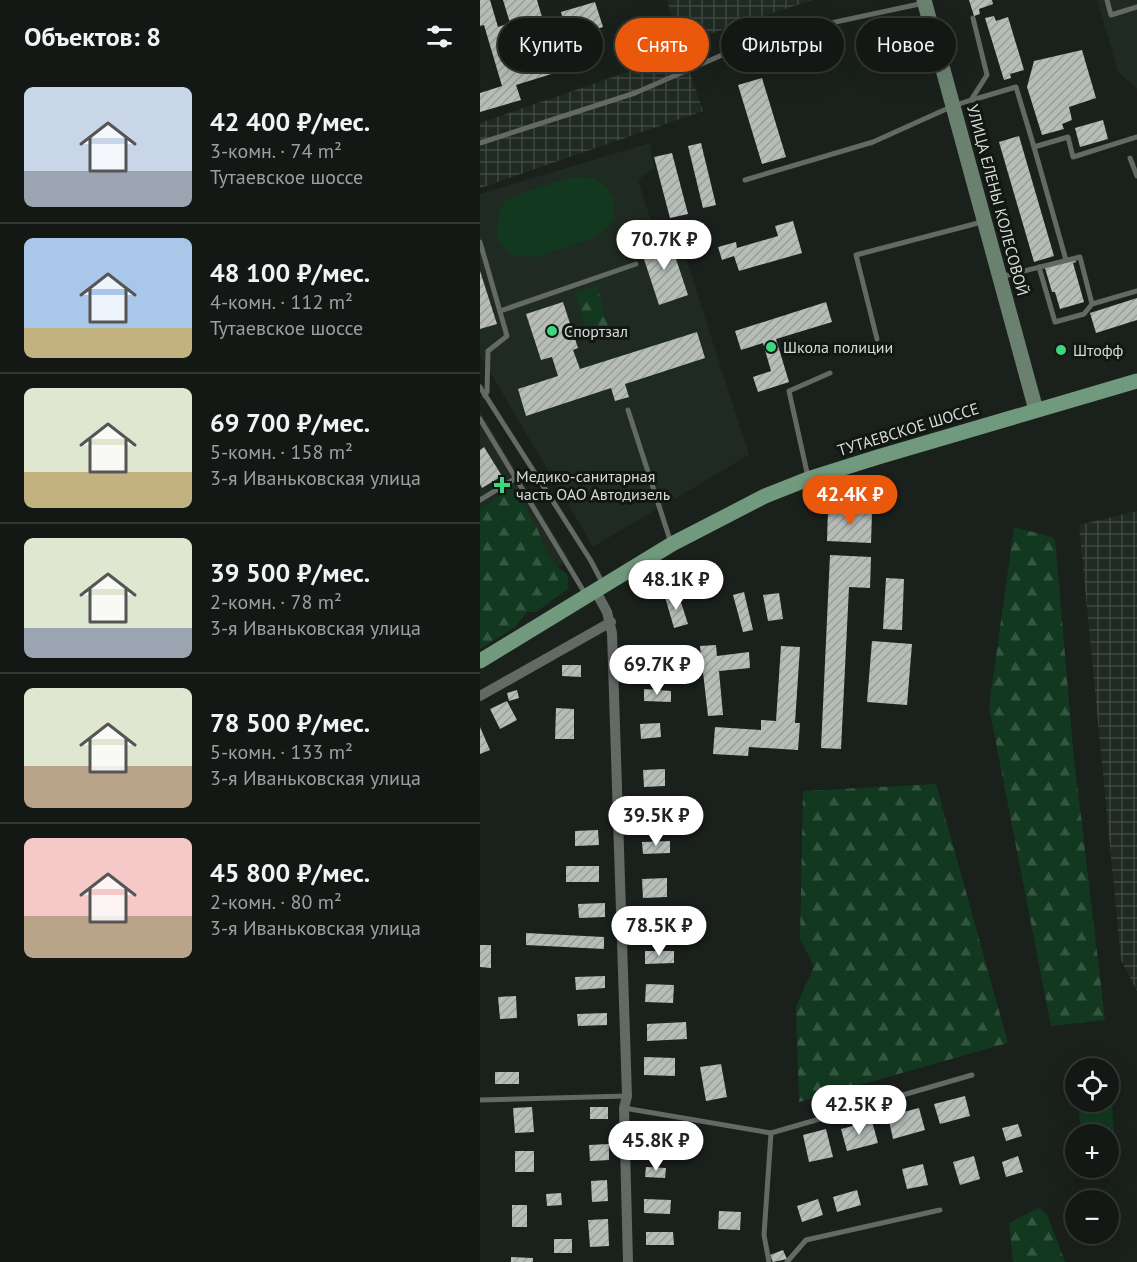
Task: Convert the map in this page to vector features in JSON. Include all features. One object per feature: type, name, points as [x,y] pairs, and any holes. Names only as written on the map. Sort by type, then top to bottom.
[{"type":"main road","name":"ТУТАЕВСКОЕ ШОССЕ","points":[[480,661],[672,544],[765,496],[808,478],[1137,381]]},
{"type":"street","name":"УЛИЦА ЕЛЕНЫ КОЛЕСОВОЙ","points":[[925,1],[1036,410]]},
{"type":"street","points":[[595,590],[611,622],[627,1096],[624,1108],[628,1262]]},
{"type":"street","points":[[480,696],[611,622]]},
{"type":"lane","points":[[1107,0],[1111,15],[1137,7]]},
{"type":"lane","points":[[480,143],[635,93],[761,38],[925,1]]},
{"type":"lane","points":[[971,100],[987,75],[973,18]]},
{"type":"lane","points":[[745,180],[873,142],[953,106],[1016,87],[1066,260]]},
{"type":"lane","points":[[1034,147],[1068,137],[1073,157],[1137,137]]},
{"type":"lane","points":[[1130,158],[1137,176]]},
{"type":"lane","points":[[877,339],[856,255],[984,222]]},
{"type":"lane","points":[[480,242],[507,336],[488,351],[485,396]]},
{"type":"lane","points":[[1000,278],[1080,257],[1092,304]]},
{"type":"lane","points":[[500,310],[636,264]]},
{"type":"lane","points":[[1039,267],[1055,322],[1084,314],[1092,304],[1137,291]]},
{"type":"lane","points":[[808,478],[789,391],[830,373]]},
{"type":"lane","points":[[480,387],[586,553],[595,590]]},
{"type":"lane","points":[[628,410],[672,544]]},
{"type":"lane","points":[[480,419],[516,478],[595,590]]},
{"type":"lane","points":[[480,500],[516,478]]},
{"type":"lane","points":[[624,1108],[771,1133],[972,1075]]},
{"type":"lane","points":[[480,1100],[627,1096]]},
{"type":"lane","points":[[769,1262],[764,1235],[771,1133]]},
{"type":"lane","points":[[787,1262],[806,1240],[940,1210]]},
{"type":"shaded area","points":[[667,0],[812,0],[758,18],[721,18],[721,30],[709,34],[709,18],[672,18]]},
{"type":"shaded area","points":[[1097,0],[1137,0],[1137,89],[1118,72]]},
{"type":"shaded area","points":[[628,72],[690,72],[703,111],[480,188],[480,123]]},
{"type":"shaded area","points":[[650,143],[654,168],[638,180],[657,241],[679,236],[749,455],[593,547],[480,355],[480,194]]},
{"type":"shaded area","name":"Медико-санитарная часть ОАО Автодизель","points":[[480,411],[570,560],[480,613]]},
{"type":"shaded area","points":[[1137,511],[1137,991],[1121,960],[1079,525]]},
{"type":"green space","points":[[572,177],[594,178],[604,184],[613,198],[614,217],[604,231],[592,238],[535,257],[512,255],[502,245],[496,233],[500,209],[507,200],[520,194]]},
{"type":"green space","points":[[597,285],[610,334],[589,339],[575,293]]},
{"type":"green space","name":"Медико-санитарная часть ОАО Автодизель","points":[[513,488],[520,496],[536,526],[548,554],[555,564],[567,574],[569,588],[536,612],[527,612],[515,627],[480,649],[480,509]]},
{"type":"green space","points":[[1014,527],[1055,538],[1073,749],[1105,1020],[1051,1026],[989,707]]},
{"type":"green space","points":[[936,784],[1008,1043],[799,1102],[796,1007],[814,966],[800,939],[803,791]]},
{"type":"green space","points":[[1080,1112],[1113,1112],[1113,1124],[1080,1124]]},
{"type":"green space","points":[[1039,1208],[1047,1214],[1065,1262],[1013,1262],[1009,1223]]},
{"type":"building","points":[[480,0],[490,0],[498,27],[498,72],[558,72],[516,85],[521,100],[480,112],[480,93],[502,86],[484,25],[480,26]]},
{"type":"building","points":[[503,0],[537,0],[542,18],[508,18]]},
{"type":"building","points":[[969,0],[992,0],[993,4],[979,9],[980,14],[974,16]]},
{"type":"building","points":[[595,2],[600,18],[563,18],[561,12]]},
{"type":"building","points":[[994,16],[996,21],[1008,17],[1024,70],[1010,74],[1011,78],[1004,80],[985,18]]},
{"type":"building","points":[[1082,50],[1096,98],[1069,107],[1072,120],[1062,124],[1064,129],[1042,135],[1027,87],[1034,61]]},
{"type":"building","points":[[762,78],[786,157],[762,164],[738,85]]},
{"type":"building","points":[[1103,120],[1108,139],[1080,147],[1075,128]]},
{"type":"building","points":[[1019,136],[1054,256],[1034,262],[999,142]]},
{"type":"building","points":[[701,143],[716,205],[703,208],[688,146]]},
{"type":"building","points":[[672,153],[688,214],[670,218],[654,157]]},
{"type":"building","points":[[793,221],[802,253],[739,271],[734,256],[722,260],[718,247],[736,242],[737,248],[778,236],[775,226]]},
{"type":"building","points":[[669,238],[688,295],[659,305],[640,247]]},
{"type":"building","points":[[1075,259],[1076,262],[1073,263],[1084,302],[1060,309],[1045,268]]},
{"type":"building","points":[[480,271],[497,324],[480,329]]},
{"type":"building","points":[[1137,298],[1137,320],[1096,333],[1090,313]]},
{"type":"building","points":[[563,302],[578,348],[573,350],[580,369],[697,332],[705,358],[625,384],[629,397],[615,401],[611,388],[526,416],[518,389],[558,376],[552,357],[541,360],[526,314]]},
{"type":"building","name":"Школа полиции","points":[[826,302],[832,322],[776,339],[789,382],[758,392],[753,377],[771,371],[763,343],[741,350],[735,331]]},
{"type":"building","points":[[484,447],[502,476],[482,488],[480,450]]},
{"type":"building","points":[[828,509],[872,511],[871,543],[827,541]]},
{"type":"building","points":[[830,555],[871,557],[870,588],[849,587],[841,749],[821,748]]},
{"type":"building","points":[[886,578],[904,579],[902,630],[883,629]]},
{"type":"building","points":[[744,592],[753,630],[743,632],[733,595]]},
{"type":"building","points":[[678,593],[688,624],[674,628],[665,597]]},
{"type":"building","points":[[779,593],[783,619],[768,621],[763,595]]},
{"type":"building","points":[[872,641],[912,644],[907,705],[867,702]]},
{"type":"building","points":[[638,645],[655,645],[655,660],[638,661]]},
{"type":"building","points":[[716,645],[717,656],[749,652],[750,668],[719,671],[723,715],[708,716],[700,646]]},
{"type":"building","points":[[781,646],[800,647],[795,723],[800,723],[798,750],[749,747],[748,756],[713,754],[715,727],[761,730],[761,720],[776,721]]},
{"type":"building","points":[[562,665],[581,665],[581,677],[562,676]]},
{"type":"building","points":[[644,689],[671,691],[671,702],[644,701]]},
{"type":"building","points":[[517,690],[519,698],[509,701],[507,693]]},
{"type":"building","points":[[507,701],[517,720],[500,729],[490,709]]},
{"type":"building","points":[[556,708],[574,709],[574,739],[555,739]]},
{"type":"building","points":[[660,723],[661,737],[641,739],[640,724]]},
{"type":"building","points":[[480,727],[490,750],[480,754]]},
{"type":"building","points":[[665,769],[665,786],[644,787],[643,770]]},
{"type":"building","points":[[642,807],[664,808],[664,819],[642,819]]},
{"type":"building","points":[[598,830],[599,845],[575,846],[575,831]]},
{"type":"building","points":[[670,841],[670,853],[643,854],[642,842]]},
{"type":"building","points":[[566,866],[599,866],[599,882],[566,882]]},
{"type":"building","points":[[667,878],[667,897],[643,898],[642,879]]},
{"type":"building","points":[[605,903],[605,917],[579,918],[578,904]]},
{"type":"building","points":[[645,914],[660,915],[659,927],[644,926]]},
{"type":"building","points":[[526,933],[604,937],[604,949],[526,945]]},
{"type":"building","points":[[480,945],[491,945],[491,968],[480,967]]},
{"type":"building","points":[[645,951],[674,951],[674,963],[645,964]]},
{"type":"building","points":[[605,976],[605,988],[576,990],[575,977]]},
{"type":"building","points":[[646,984],[674,985],[673,1003],[645,1002]]},
{"type":"building","points":[[516,996],[517,1018],[500,1019],[498,997]]},
{"type":"building","points":[[607,1013],[607,1025],[578,1026],[577,1014]]},
{"type":"building","points":[[686,1022],[687,1039],[647,1041],[647,1024]]},
{"type":"building","points":[[644,1057],[675,1058],[675,1076],[644,1075]]},
{"type":"building","points":[[721,1064],[727,1097],[706,1101],[700,1067]]},
{"type":"building","points":[[495,1072],[519,1072],[519,1084],[495,1084]]},
{"type":"building","points":[[965,1096],[970,1116],[940,1124],[934,1104]]},
{"type":"building","points":[[532,1107],[534,1132],[515,1133],[513,1108]]},
{"type":"building","points":[[590,1107],[608,1107],[608,1119],[590,1119]]},
{"type":"building","points":[[919,1108],[925,1130],[893,1139],[888,1116]]},
{"type":"building","points":[[872,1121],[878,1143],[847,1151],[841,1129]]},
{"type":"building","points":[[1018,1124],[1022,1136],[1006,1141],[1002,1128]]},
{"type":"building","points":[[639,1128],[669,1128],[670,1141],[640,1142]]},
{"type":"building","points":[[826,1129],[833,1157],[809,1162],[803,1135]]},
{"type":"building","points":[[609,1144],[609,1160],[590,1161],[589,1145]]},
{"type":"building","points":[[515,1151],[534,1151],[534,1172],[515,1172]]},
{"type":"building","points":[[974,1156],[980,1179],[960,1185],[953,1162]]},
{"type":"building","points":[[1018,1156],[1023,1172],[1006,1177],[1002,1162]]},
{"type":"building","points":[[923,1164],[928,1185],[907,1189],[902,1169]]},
{"type":"building","points":[[646,1167],[666,1168],[665,1178],[645,1177]]},
{"type":"building","points":[[607,1180],[608,1201],[592,1202],[591,1181]]},
{"type":"building","points":[[857,1190],[861,1205],[837,1212],[833,1197]]},
{"type":"building","points":[[561,1193],[562,1205],[547,1206],[546,1194]]},
{"type":"building","points":[[644,1199],[671,1200],[670,1214],[644,1213]]},
{"type":"building","points":[[818,1199],[823,1215],[802,1222],[797,1206]]},
{"type":"building","points":[[512,1205],[527,1205],[527,1227],[512,1227]]},
{"type":"building","points":[[719,1211],[741,1212],[740,1230],[718,1229]]},
{"type":"building","points":[[608,1219],[609,1246],[590,1247],[588,1220]]},
{"type":"building","points":[[646,1232],[673,1232],[674,1245],[646,1245]]},
{"type":"building","points":[[554,1239],[572,1239],[572,1253],[554,1253]]},
{"type":"building","points":[[783,1250],[787,1259],[773,1262],[770,1255]]},
{"type":"building","points":[[511,1257],[533,1258],[533,1262],[511,1262]]},
{"type":"place","name":"Спортзал","points":[[552,331]]},
{"type":"place","name":"Школа полиции","points":[[771,347]]},
{"type":"place","name":"Штофф","points":[[1061,350]]},
{"type":"place","name":"Медико-санитарная часть ОАО Автодизель","points":[[502,485]]}]
